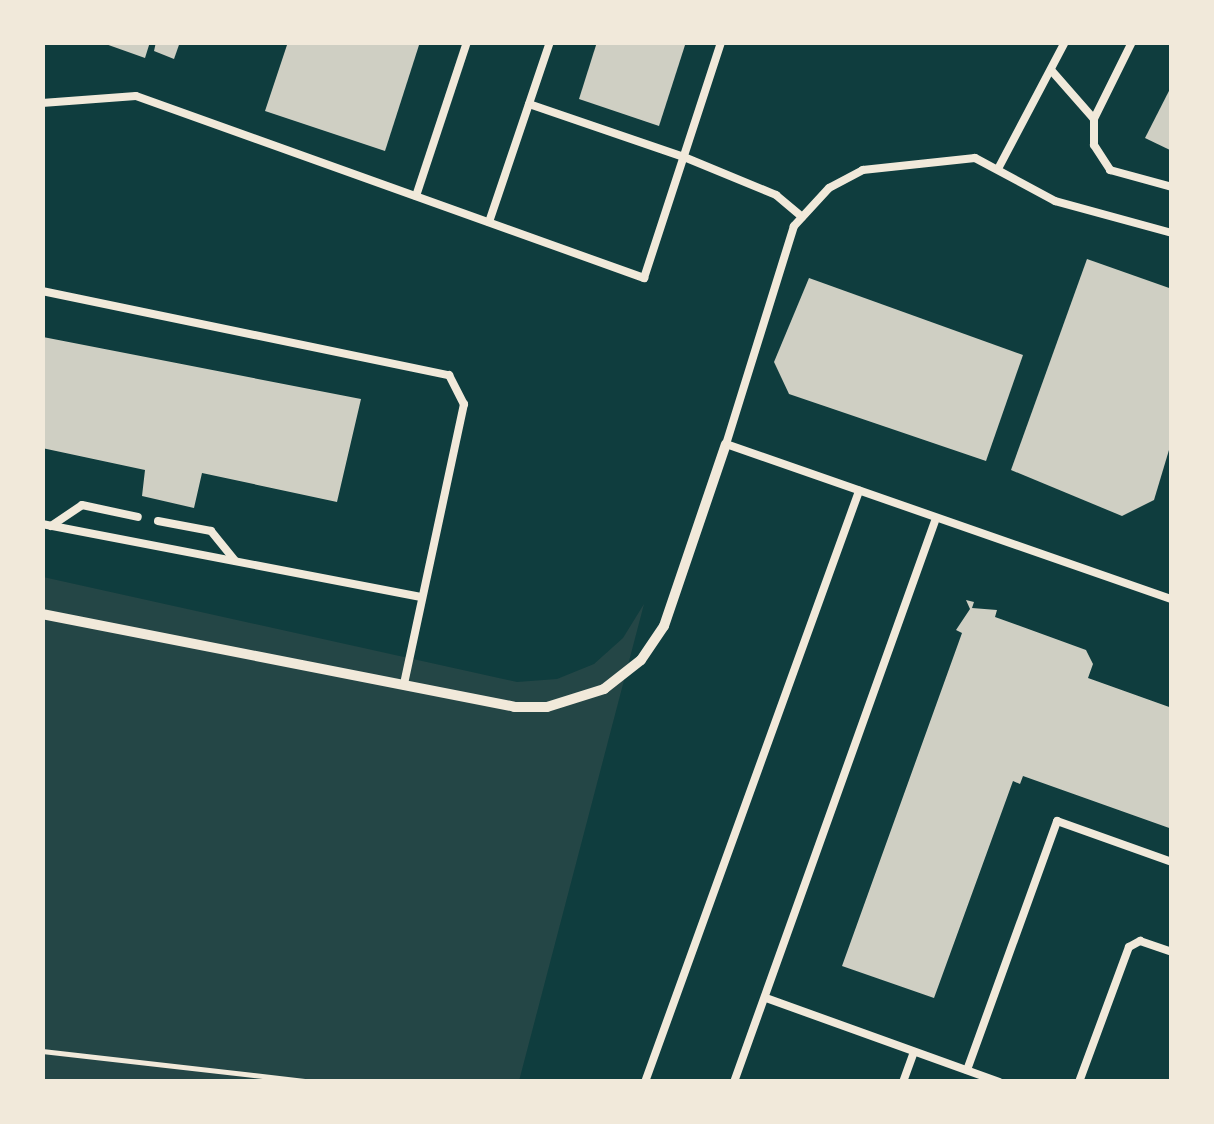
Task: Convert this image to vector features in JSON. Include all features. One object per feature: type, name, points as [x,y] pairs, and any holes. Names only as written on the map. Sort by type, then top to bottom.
[{"type":"street","points":[[42,614],[514,706],[547,707],[604,689],[641,660],[664,626],[726,444]]},
{"type":"lane","points":[[416,196],[467,42]]},
{"type":"lane","points":[[489,222],[550,42]]},
{"type":"lane","points":[[42,103],[136,96],[644,278],[721,42]]},
{"type":"lane","points":[[998,168],[1065,42]]},
{"type":"lane","points":[[1132,42],[1094,120],[1094,144],[1110,170],[1172,187]]},
{"type":"lane","points":[[1051,70],[1094,120]]},
{"type":"lane","points":[[529,104],[684,157],[776,195],[802,217]]},
{"type":"lane","points":[[1172,233],[1055,201],[998,168],[958,157],[863,170],[828,188],[802,217],[780,254],[726,444],[1172,600]]},
{"type":"lane","points":[[42,291],[449,375],[464,404],[404,683]]},
{"type":"lane","points":[[645,1082],[860,491]]},
{"type":"lane","points":[[47,525],[82,505],[138,516]]},
{"type":"lane","points":[[734,1082],[936,518]]},
{"type":"lane","points":[[158,520],[211,531],[235,561]]},
{"type":"lane","points":[[47,525],[421,597]]},
{"type":"lane","points":[[967,1070],[1057,821],[1172,862]]},
{"type":"lane","points":[[1079,1082],[1129,947],[1140,941],[1172,952]]},
{"type":"lane","points":[[766,998],[998,1082]]},
{"type":"lane","points":[[903,1082],[914,1052]]},
{"type":"path","points":[[42,1051],[315,1082]]},
{"type":"shaded area","points":[[43,577],[517,682],[557,679],[594,664],[623,638],[644,604],[519,1081],[43,1082]]},
{"type":"building","points":[[100,42],[150,42],[145,58]]},
{"type":"building","points":[[156,42],[180,42],[174,59],[154,51]]},
{"type":"building","points":[[288,42],[420,42],[385,151],[265,111]]},
{"type":"building","points":[[597,42],[686,42],[659,126],[579,99]]},
{"type":"building","points":[[1172,85],[1172,151],[1145,138]]},
{"type":"building","points":[[1087,259],[1172,289],[1172,440],[1154,500],[1122,516],[1011,470]]},
{"type":"building","points":[[809,278],[1023,355],[986,461],[789,394],[774,362]]},
{"type":"building","points":[[43,337],[361,399],[337,502],[202,473],[194,508],[142,496],[145,470],[42,448]]},
{"type":"building","points":[[966,600],[974,602],[972,608],[997,610],[995,617],[1086,650],[1093,664],[1088,678],[1172,708],[1172,829],[1023,776],[1020,784],[1013,781],[934,998],[842,966],[962,633],[956,630],[970,609]]}]
